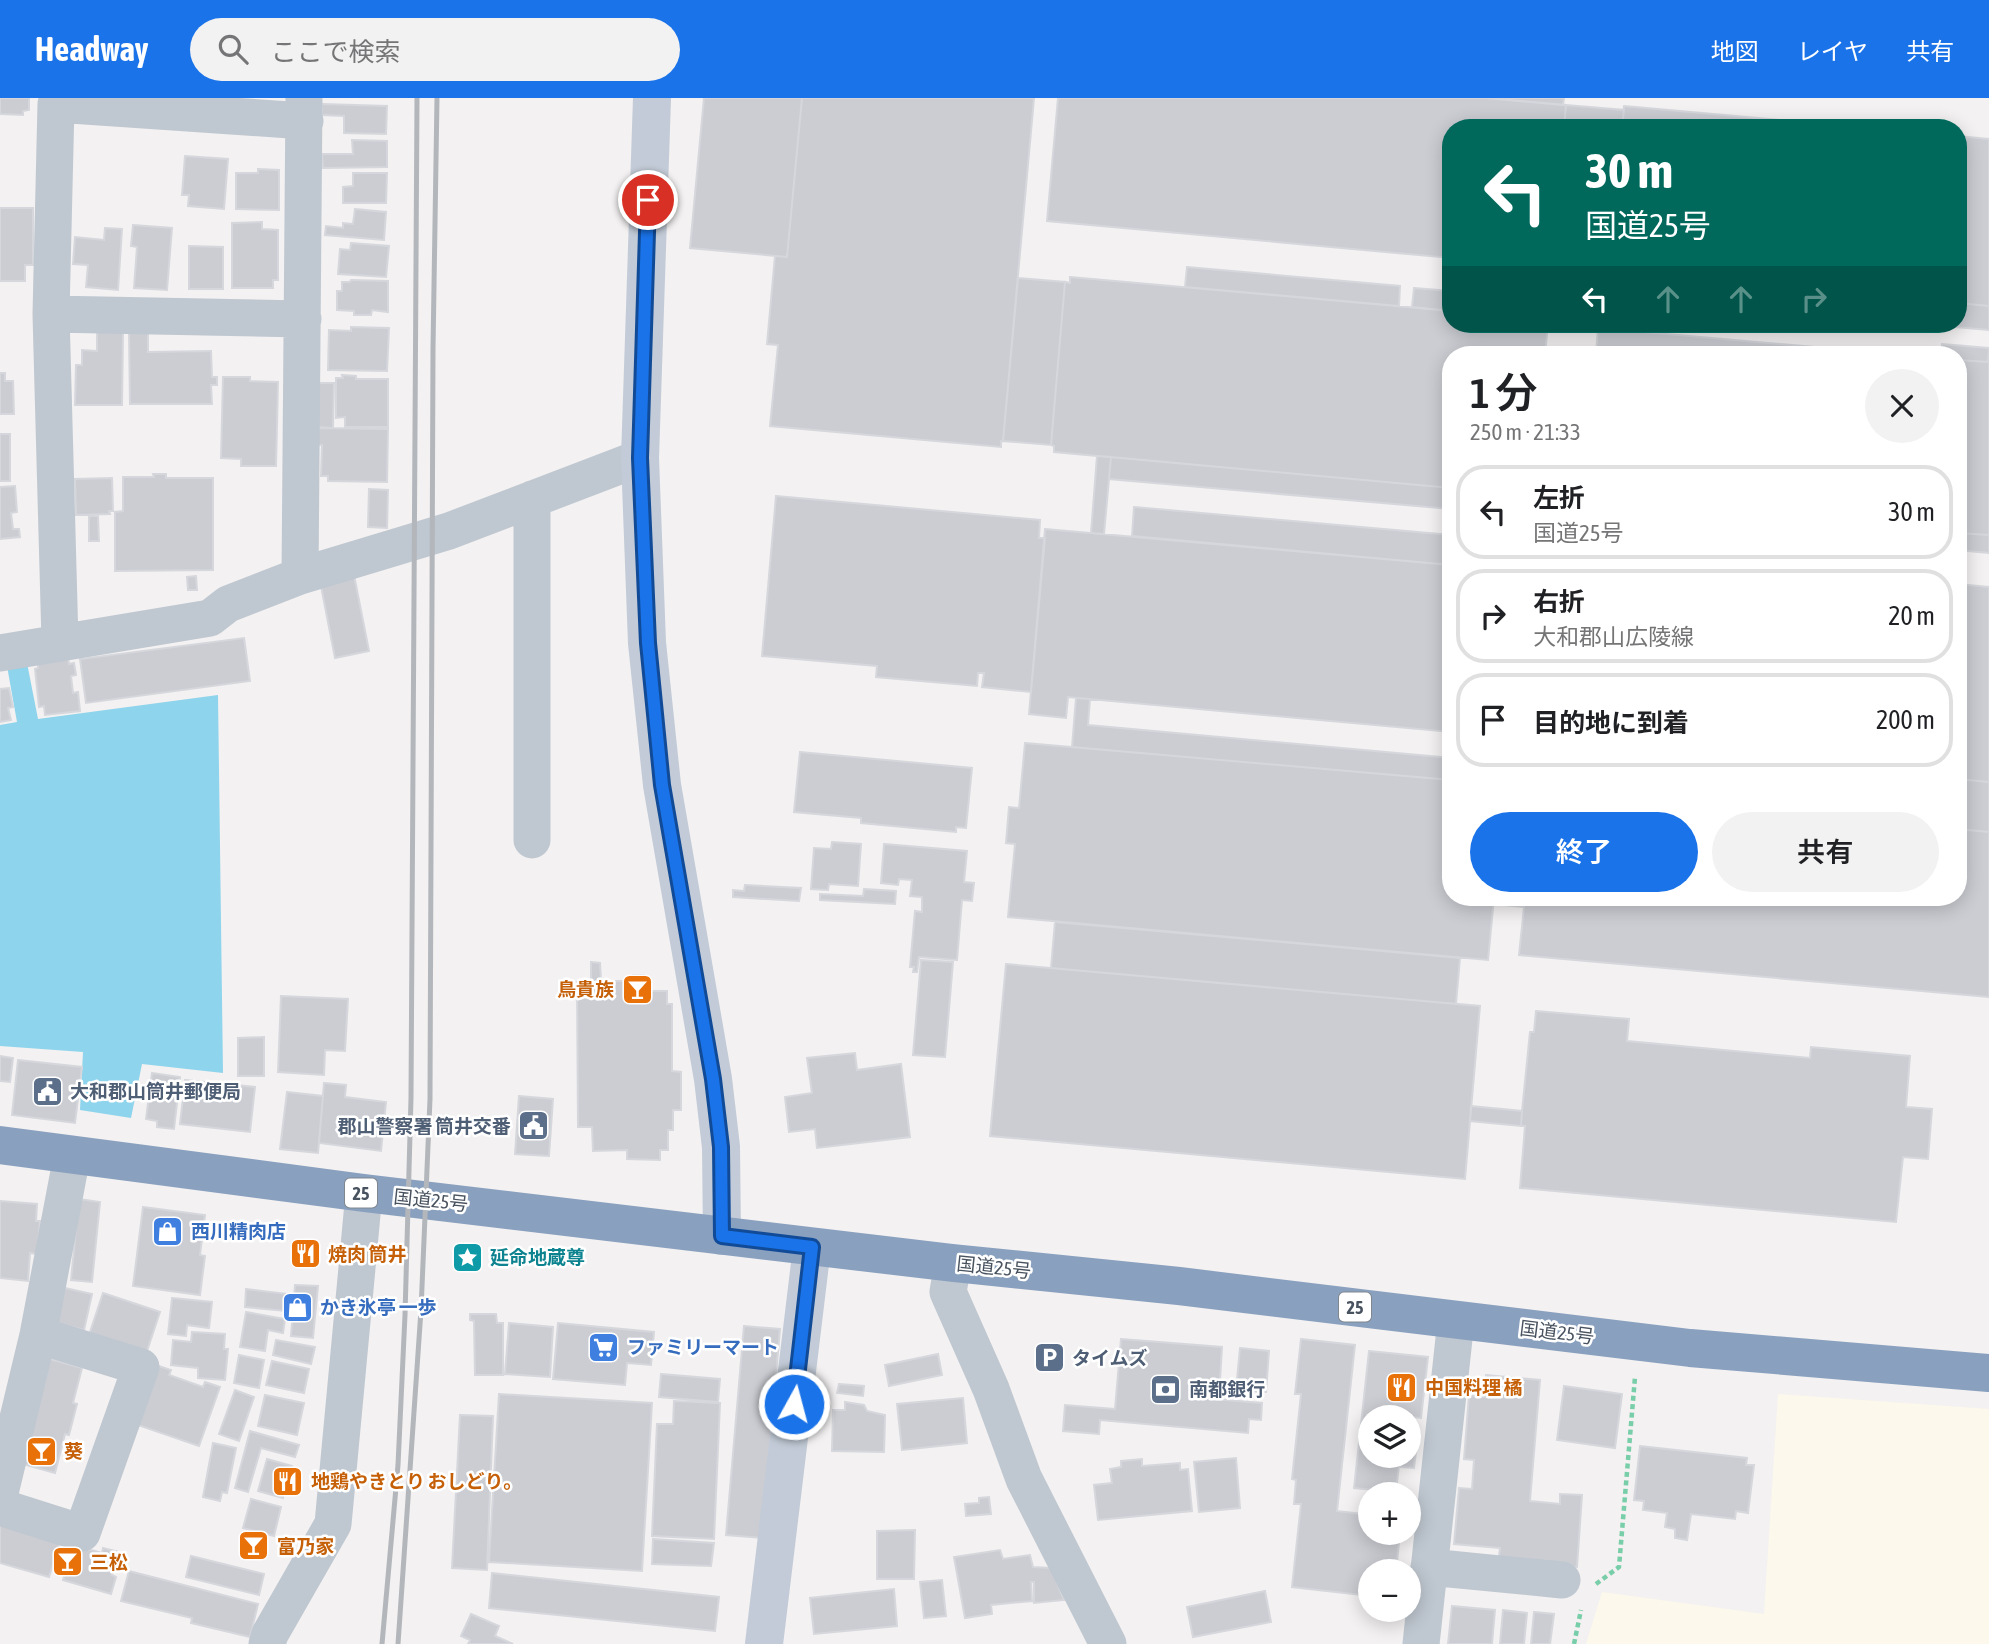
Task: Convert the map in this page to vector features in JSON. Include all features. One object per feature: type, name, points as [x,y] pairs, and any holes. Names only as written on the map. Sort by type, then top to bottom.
[{"type":"highway","name":"国道25号","points":[[0,1146],[812,1247],[1179,1286],[1638,1342],[1989,1373]]},
{"type":"main road","points":[[652,98],[640,458],[648,643],[660,759],[713,1079],[721,1147],[722,1236]]},
{"type":"main road","points":[[764,1644],[812,1247]]},
{"type":"street","points":[[60,642],[51,314],[56,104],[304,109],[300,576]]},
{"type":"street","points":[[51,314],[303,319]]},
{"type":"street","points":[[0,653],[210,618],[228,604],[300,576],[449,531],[640,458]]},
{"type":"street","points":[[532,499],[532,840]]},
{"type":"street","points":[[0,1493],[38,1335],[72,1156]]},
{"type":"street","points":[[267,1644],[270,1634],[333,1524],[363,1193]]},
{"type":"street","points":[[953,1263],[948,1292],[990,1389],[1024,1479],[1108,1644]]},
{"type":"street","points":[[1421,1644],[1456,1320]]},
{"type":"street","points":[[0,1507],[82,1533],[141,1367],[38,1335]]},
{"type":"street","points":[[1429,1567],[1578,1591]]},
{"type":"path","points":[[1574,1644],[1578,1591],[1619,1567],[1638,1342]]},
{"type":"shaded area","points":[[1778,1394],[1989,1409],[1989,1644],[1586,1644],[1602,1592],[1764,1614]]},
{"type":"water","points":[[27,663],[38,719],[218,695],[223,1073],[142,1064],[131,1118],[80,1110],[83,1052],[0,1046],[0,725],[17,722],[7,666]]},
{"type":"building","points":[[0,98],[29,98],[29,110],[23,111],[23,115],[0,114]]},
{"type":"building","points":[[704,98],[802,98],[787,257],[690,248]]},
{"type":"building","points":[[802,98],[1034,98],[1001,447],[770,426],[778,345],[767,344],[775,256],[787,257]]},
{"type":"building","points":[[1058,98],[1486,98],[1566,105],[1565,119],[1442,119],[1442,257],[1047,221]]},
{"type":"building","points":[[1486,98],[1564,98],[1563,105]]},
{"type":"building","points":[[322,104],[387,106],[386,134],[344,133],[344,116],[322,115]]},
{"type":"building","points":[[1566,105],[1624,110],[1623,119],[1565,119]]},
{"type":"building","points":[[1624,106],[1769,119],[1623,119]]},
{"type":"building","points":[[1967,137],[1989,139],[1989,306],[1967,304]]},
{"type":"building","points":[[352,140],[387,141],[387,167],[323,168],[322,154],[353,154]]},
{"type":"building","points":[[185,156],[228,159],[224,209],[188,206],[189,195],[182,195]]},
{"type":"building","points":[[258,169],[279,170],[279,210],[236,209],[236,173],[258,173]]},
{"type":"building","points":[[353,173],[387,173],[386,203],[343,203],[343,187],[353,186]]},
{"type":"building","points":[[0,208],[33,208],[33,265],[25,265],[25,281],[0,281]]},
{"type":"building","points":[[355,209],[386,212],[384,240],[325,235],[326,226],[343,228],[343,223],[353,224]]},
{"type":"building","points":[[262,222],[262,229],[278,230],[278,280],[273,280],[273,288],[232,288],[232,223]]},
{"type":"building","points":[[133,225],[172,228],[167,290],[134,288],[137,247],[131,246]]},
{"type":"building","points":[[105,228],[122,229],[118,290],[86,287],[88,265],[73,264],[75,237],[104,240]]},
{"type":"building","points":[[351,243],[389,246],[386,277],[338,274],[340,249],[350,250]]},
{"type":"building","points":[[189,246],[223,247],[223,289],[189,289]]},
{"type":"building","points":[[1187,267],[1400,286],[1399,306],[1185,287]]},
{"type":"building","points":[[1070,277],[1442,310],[1442,333],[1547,333],[1546,346],[1442,346],[1442,487],[1054,452],[1054,446],[1051,445],[1065,282],[1070,283]]},
{"type":"building","points":[[1018,278],[1065,282],[1051,445],[1003,441]]},
{"type":"building","points":[[388,281],[388,312],[372,310],[371,315],[354,315],[354,311],[337,310],[337,291],[342,291],[342,282]]},
{"type":"building","points":[[1414,288],[1442,290],[1442,310],[1412,307]]},
{"type":"building","points":[[1967,304],[1989,306],[1989,330],[1967,328]]},
{"type":"building","points":[[351,327],[389,328],[387,371],[328,370],[329,330],[351,331]]},
{"type":"building","points":[[97,331],[123,332],[122,405],[75,405],[76,365],[82,365],[82,350],[97,351]]},
{"type":"building","points":[[129,332],[148,332],[148,352],[211,351],[212,377],[217,377],[217,385],[211,385],[212,404],[130,404]]},
{"type":"building","points":[[1598,333],[1655,333],[1803,346],[1597,346]]},
{"type":"building","points":[[1967,346],[1989,348],[1988,362],[1967,361]]},
{"type":"building","points":[[1967,361],[1989,362],[1989,535],[1967,534]]},
{"type":"building","points":[[0,373],[5,373],[5,381],[13,381],[14,414],[0,414]]},
{"type":"building","points":[[342,375],[356,376],[356,379],[388,379],[388,427],[345,427],[345,417],[336,418],[336,378],[343,378]]},
{"type":"building","points":[[223,377],[250,377],[250,381],[278,382],[276,466],[241,466],[241,459],[221,458]]},
{"type":"building","points":[[319,383],[334,383],[333,428],[317,427]]},
{"type":"building","points":[[318,428],[388,429],[387,482],[328,481],[328,476],[321,476],[322,445],[318,445]]},
{"type":"building","points":[[0,434],[10,434],[10,481],[0,481]]},
{"type":"building","points":[[1097,456],[1111,457],[1104,534],[1091,533]]},
{"type":"building","points":[[1111,457],[1442,487],[1442,508],[1109,479]]},
{"type":"building","points":[[153,474],[166,474],[166,478],[213,478],[213,570],[115,571],[115,512],[123,511],[123,477],[154,477]]},
{"type":"building","points":[[112,478],[113,511],[109,511],[110,514],[76,515],[75,479]]},
{"type":"building","points":[[15,486],[17,512],[11,513],[13,529],[19,529],[20,537],[0,539],[0,487]]},
{"type":"building","points":[[369,489],[388,490],[387,528],[368,527]]},
{"type":"building","points":[[776,496],[1040,520],[1039,538],[1045,538],[1031,692],[982,687],[984,673],[978,673],[977,686],[876,677],[877,666],[762,656]]},
{"type":"building","points":[[1134,507],[1442,534],[1442,564],[1132,536]]},
{"type":"building","points":[[89,516],[98,516],[99,541],[89,541]]},
{"type":"building","points":[[1045,529],[1442,564],[1442,731],[1068,697],[1066,718],[1029,714]]},
{"type":"building","points":[[1967,534],[1989,535],[1989,553],[1967,551]]},
{"type":"building","points":[[354,575],[369,651],[335,658],[320,581]]},
{"type":"building","points":[[196,576],[197,590],[188,590],[187,577]]},
{"type":"building","points":[[1967,585],[1989,587],[1989,782],[1967,780]]},
{"type":"building","points":[[244,638],[250,681],[86,703],[80,659]]},
{"type":"building","points":[[68,658],[69,664],[74,663],[76,675],[71,676],[73,693],[78,692],[80,711],[45,715],[44,706],[39,707],[35,669],[38,668],[38,662]]},
{"type":"building","points":[[9,688],[13,707],[8,708],[11,720],[0,722],[0,689]]},
{"type":"building","points":[[1076,698],[1090,699],[1088,725],[1442,757],[1442,779],[1072,747]]},
{"type":"building","points":[[1025,743],[1442,779],[1442,906],[1493,906],[1488,960],[1008,917],[1015,844],[1006,843],[1009,807],[1019,808]]},
{"type":"building","points":[[800,752],[972,768],[966,828],[956,827],[956,832],[861,823],[861,818],[794,812]]},
{"type":"building","points":[[1967,780],[1989,782],[1989,832],[1967,830]]},
{"type":"building","points":[[1967,830],[1989,832],[1989,997],[1519,955],[1524,907],[1514,906],[1967,906]]},
{"type":"building","points":[[832,842],[861,844],[858,886],[829,884],[828,890],[811,889],[814,848],[831,849]]},
{"type":"building","points":[[884,844],[967,851],[964,882],[974,883],[972,901],[962,900],[957,960],[919,957],[917,972],[913,972],[914,967],[910,967],[915,911],[922,912],[922,897],[910,896],[912,880],[899,879],[898,885],[881,883]]},
{"type":"building","points":[[745,885],[801,888],[799,901],[733,897],[733,890],[744,891]]},
{"type":"building","points":[[864,889],[896,891],[895,904],[820,900],[820,894],[863,896]]},
{"type":"building","points":[[1055,922],[1460,958],[1456,1004],[1051,968]]},
{"type":"building","points":[[921,960],[953,962],[945,1057],[913,1055]]},
{"type":"building","points":[[591,962],[600,963],[601,981],[633,981],[633,975],[644,975],[644,991],[667,991],[667,1004],[672,1004],[672,1071],[681,1072],[681,1110],[673,1110],[673,1130],[668,1130],[668,1150],[660,1150],[660,1160],[627,1159],[627,1150],[593,1151],[592,1127],[578,1127],[577,982],[591,982]]},
{"type":"building","points":[[1006,964],[1480,1006],[1465,1179],[990,1136]]},
{"type":"building","points":[[281,996],[348,999],[345,1051],[325,1050],[324,1075],[278,1072]]},
{"type":"building","points":[[1536,1011],[1629,1019],[1627,1041],[1810,1058],[1811,1047],[1910,1056],[1906,1107],[1932,1109],[1928,1159],[1903,1157],[1896,1222],[1520,1188],[1525,1126],[1521,1126],[1522,1111],[1530,1032],[1534,1032]]},
{"type":"building","points":[[264,1037],[264,1076],[238,1076],[238,1038]]},
{"type":"building","points":[[855,1053],[857,1070],[901,1064],[910,1137],[817,1148],[815,1129],[789,1132],[785,1097],[812,1093],[807,1058]]},
{"type":"building","points":[[0,1056],[13,1058],[10,1082],[0,1081]]},
{"type":"building","name":"大和郡山筒井郵便局","points":[[18,1060],[82,1067],[75,1123],[12,1115]]},
{"type":"building","points":[[152,1073],[180,1077],[174,1129],[157,1127],[157,1121],[146,1119]]},
{"type":"building","points":[[185,1080],[255,1087],[250,1132],[180,1124]]},
{"type":"building","points":[[324,1083],[346,1085],[345,1097],[386,1102],[381,1151],[319,1143]]},
{"type":"building","points":[[287,1092],[323,1096],[318,1153],[280,1149]]},
{"type":"building","name":"郡山警察署 筒井交番","points":[[519,1096],[553,1099],[549,1156],[515,1154]]},
{"type":"building","points":[[1471,1106],[1522,1111],[1521,1126],[1470,1121]]},
{"type":"building","points":[[79,1199],[100,1202],[92,1282],[71,1280]]},
{"type":"building","points":[[0,1201],[37,1204],[36,1221],[40,1221],[37,1254],[30,1253],[28,1281],[0,1278]]},
{"type":"building","points":[[143,1207],[205,1215],[200,1255],[205,1256],[200,1295],[133,1286]]},
{"type":"building","points":[[295,1285],[318,1286],[313,1338],[291,1336]]},
{"type":"building","points":[[65,1288],[92,1294],[84,1330],[56,1323]]},
{"type":"building","points":[[246,1289],[288,1294],[286,1311],[245,1307]]},
{"type":"building","points":[[103,1293],[160,1312],[146,1354],[89,1335]]},
{"type":"building","points":[[172,1298],[212,1302],[209,1328],[187,1325],[186,1336],[168,1334]]},
{"type":"building","points":[[246,1312],[285,1319],[283,1333],[268,1330],[265,1351],[240,1347]]},
{"type":"building","points":[[470,1314],[496,1314],[497,1323],[503,1323],[503,1375],[475,1375],[474,1321],[470,1320]]},
{"type":"building","points":[[509,1323],[553,1327],[550,1377],[505,1374]]},
{"type":"building","name":"ファミリーマート","points":[[558,1323],[654,1332],[651,1365],[627,1363],[625,1385],[553,1379]]},
{"type":"building","points":[[744,1326],[780,1329],[762,1538],[726,1535]]},
{"type":"building","points":[[192,1332],[225,1334],[224,1349],[228,1349],[225,1380],[198,1378],[198,1368],[171,1365],[173,1340],[191,1342]]},
{"type":"building","name":"南都銀行","points":[[1121,1339],[1222,1347],[1220,1380],[1216,1379],[1214,1399],[1262,1403],[1261,1420],[1249,1419],[1248,1433],[1100,1420],[1099,1434],[1063,1431],[1065,1405],[1115,1409]]},
{"type":"building","points":[[1301,1339],[1355,1345],[1337,1511],[1358,1514],[1358,1545],[1399,1545],[1397,1559],[1358,1559],[1358,1595],[1292,1587],[1301,1504],[1294,1504],[1296,1480],[1292,1479],[1301,1394],[1295,1394]]},
{"type":"building","points":[[276,1340],[315,1347],[311,1364],[273,1355]]},
{"type":"building","points":[[1240,1348],[1269,1351],[1266,1392],[1236,1390]]},
{"type":"building","points":[[1369,1351],[1428,1357],[1421,1418],[1421,1405],[1363,1405]]},
{"type":"building","points":[[938,1354],[942,1375],[889,1386],[885,1365]]},
{"type":"building","points":[[239,1355],[264,1360],[259,1388],[234,1383]]},
{"type":"building","points":[[50,1359],[82,1368],[73,1403],[77,1404],[69,1435],[65,1434],[55,1473],[23,1464]]},
{"type":"building","points":[[272,1361],[309,1369],[304,1393],[266,1385]]},
{"type":"building","points":[[150,1363],[171,1370],[169,1375],[203,1387],[205,1382],[220,1387],[199,1446],[129,1422]]},
{"type":"building","points":[[661,1374],[720,1379],[718,1402],[659,1397]]},
{"type":"building","points":[[1486,1375],[1540,1380],[1530,1501],[1560,1504],[1560,1494],[1582,1495],[1577,1567],[1526,1562],[1498,1564],[1500,1548],[1454,1544],[1459,1488],[1472,1489],[1474,1460],[1464,1459],[1469,1395],[1485,1397]]},
{"type":"building","points":[[839,1384],[864,1386],[863,1396],[837,1393]]},
{"type":"building","points":[[1564,1386],[1622,1394],[1615,1448],[1557,1440]]},
{"type":"building","points":[[235,1390],[254,1397],[239,1441],[219,1434]]},
{"type":"building","points":[[499,1394],[652,1403],[642,1571],[489,1562]]},
{"type":"building","points":[[265,1395],[304,1403],[297,1435],[258,1426]]},
{"type":"building","points":[[963,1398],[967,1443],[902,1450],[897,1404]]},
{"type":"building","points":[[674,1401],[720,1403],[714,1539],[652,1536],[657,1424],[673,1424]]},
{"type":"building","points":[[845,1402],[864,1405],[867,1411],[885,1415],[884,1452],[832,1451],[833,1410],[845,1410]]},
{"type":"building","points":[[460,1415],[493,1416],[487,1570],[452,1568]]},
{"type":"building","points":[[250,1431],[299,1445],[295,1457],[261,1448],[248,1492],[235,1488]]},
{"type":"building","points":[[213,1443],[236,1448],[227,1493],[222,1492],[220,1501],[203,1497]]},
{"type":"building","points":[[1640,1446],[1747,1458],[1746,1465],[1754,1465],[1748,1513],[1736,1511],[1735,1519],[1691,1514],[1687,1540],[1675,1538],[1675,1529],[1665,1527],[1667,1513],[1643,1510],[1644,1501],[1634,1500]]},
{"type":"building","points":[[1358,1451],[1358,1468],[1399,1468],[1397,1482],[1358,1482],[1358,1488],[1354,1488]]},
{"type":"building","points":[[1236,1458],[1240,1508],[1199,1512],[1194,1462]]},
{"type":"building","points":[[267,1459],[292,1466],[283,1498],[258,1491]]},
{"type":"building","points":[[1142,1459],[1142,1466],[1180,1463],[1180,1470],[1188,1469],[1192,1511],[1098,1520],[1094,1485],[1112,1483],[1110,1469],[1121,1467],[1121,1461]]},
{"type":"building","points":[[989,1497],[991,1514],[966,1516],[965,1504],[979,1503],[979,1498]]},
{"type":"building","points":[[251,1499],[281,1507],[274,1536],[243,1528]]},
{"type":"building","points":[[0,1525],[60,1542],[49,1577],[0,1563]]},
{"type":"building","points":[[915,1530],[914,1579],[877,1579],[877,1531]]},
{"type":"building","points":[[653,1539],[714,1543],[711,1566],[652,1564]]},
{"type":"building","points":[[73,1545],[102,1553],[103,1548],[119,1552],[112,1575],[116,1577],[111,1594],[63,1580]]},
{"type":"building","points":[[1000,1550],[1003,1559],[1030,1555],[1033,1567],[1051,1568],[1064,1600],[1034,1603],[1034,1582],[1031,1582],[1032,1601],[991,1605],[992,1614],[965,1618],[954,1557]]},
{"type":"building","points":[[191,1556],[264,1574],[259,1595],[186,1577]]},
{"type":"building","points":[[129,1571],[258,1604],[250,1637],[191,1623],[192,1618],[121,1601]]},
{"type":"building","points":[[492,1573],[719,1597],[715,1631],[489,1608]]},
{"type":"building","points":[[942,1580],[946,1616],[924,1618],[920,1582]]},
{"type":"building","points":[[894,1589],[897,1626],[814,1634],[810,1598]]},
{"type":"building","points":[[1265,1591],[1271,1622],[1193,1637],[1187,1607]]},
{"type":"building","points":[[1452,1606],[1495,1610],[1492,1644],[1448,1644]]},
{"type":"building","points":[[1503,1610],[1527,1613],[1524,1644],[1500,1644]]},
{"type":"building","points":[[1534,1612],[1554,1614],[1550,1644],[1531,1644]]},
{"type":"building","points":[[471,1614],[499,1626],[495,1636],[513,1644],[468,1644],[470,1640],[461,1636]]},
{"type":"railway","points":[[382,1644],[398,1465],[411,1098],[417,98]]},
{"type":"railway","points":[[398,1644],[421,1310],[430,1099],[433,349],[437,98]]},
{"type":"place","name":"鳥貴族","points":[[637,989]]},
{"type":"place","name":"大和郡山筒井郵便局","points":[[47,1091]]},
{"type":"place","name":"郡山警察署 筒井交番","points":[[534,1126]]},
{"type":"place","name":"西川精肉店","points":[[168,1231]]},
{"type":"place","name":"焼肉 筒井","points":[[305,1254]]},
{"type":"place","name":"延命地蔵尊","points":[[467,1257]]},
{"type":"place","name":"かき氷亭 一歩","points":[[297,1307]]},
{"type":"place","name":"ファミリーマート","points":[[604,1347]]},
{"type":"place","name":"タイムズ","points":[[1049,1358]]},
{"type":"place","name":"中国料理 橘","points":[[1402,1387]]},
{"type":"place","name":"南都銀行","points":[[1166,1389]]},
{"type":"place","name":"葵","points":[[41,1451]]},
{"type":"place","name":"地鶏やきとり おしどり。","points":[[288,1481]]},
{"type":"place","name":"富乃家","points":[[254,1546]]},
{"type":"place","name":"三松","points":[[67,1562]]},
{"type":"route","points":[[648,200],[640,458],[648,643],[662,785],[713,1079],[721,1147],[722,1236],[812,1247],[794,1404]]}]
